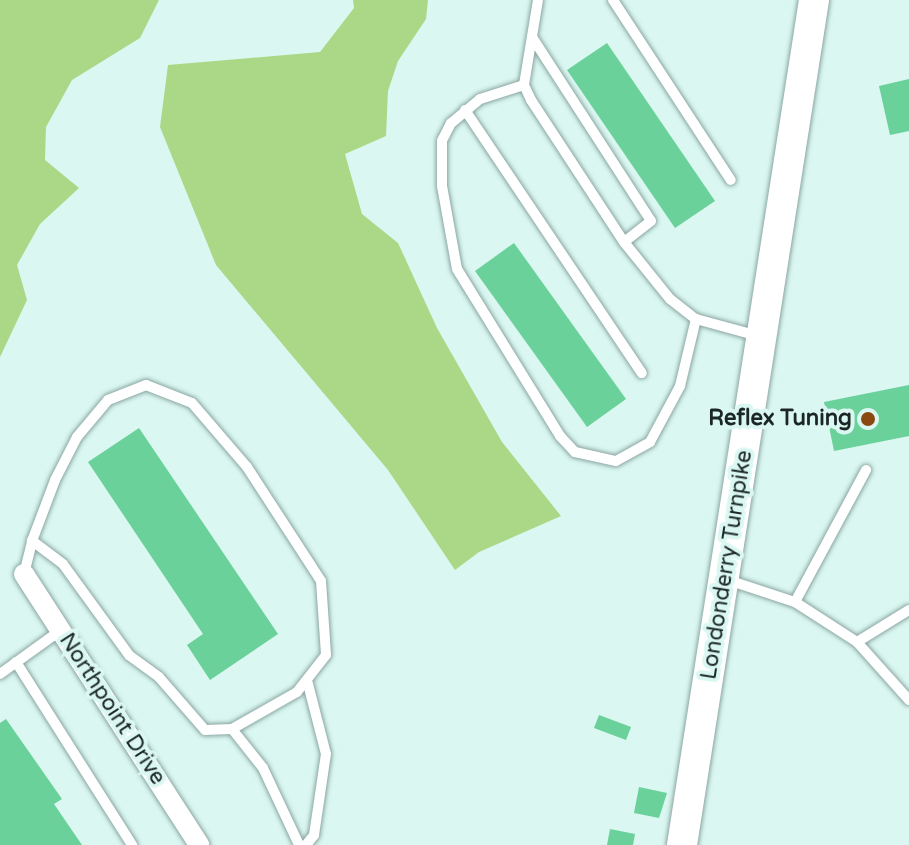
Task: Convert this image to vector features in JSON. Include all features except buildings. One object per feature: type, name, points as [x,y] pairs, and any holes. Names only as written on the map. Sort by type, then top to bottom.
[{"type":"main road","name":"Londonderry Turnpike","points":[[682,845],[726,579],[760,337],[814,0]]},
{"type":"street","name":"Northpoint Drive","points":[[24,574],[199,845]]},
{"type":"lane","points":[[538,0],[524,85],[624,242],[670,299],[696,319],[760,337]]},
{"type":"lane","points":[[613,0],[731,180]]},
{"type":"lane","points":[[532,37],[651,221],[624,242]]},
{"type":"lane","points":[[524,85],[465,110],[442,141],[439,159],[457,269],[560,436],[575,452],[616,461],[650,442],[680,386],[696,319]]},
{"type":"lane","points":[[465,110],[642,373]]},
{"type":"lane","points":[[24,574],[32,541],[77,437],[108,400],[146,385],[192,403],[247,467],[321,581],[326,655],[297,692],[232,729],[205,730],[159,677],[129,655],[63,564],[32,541]]},
{"type":"lane","points":[[795,602],[866,470]]},
{"type":"lane","points":[[726,579],[795,602],[857,642],[909,700]]},
{"type":"lane","points":[[857,642],[909,610]]},
{"type":"lane","points":[[0,674],[61,630]]},
{"type":"lane","points":[[16,662],[132,845]]},
{"type":"lane","points":[[306,845],[314,835],[326,754],[307,680]]},
{"type":"lane","points":[[232,729],[263,768],[299,845]]},
{"type":"green space","points":[[0,0],[159,0],[140,38],[72,80],[46,127],[45,160],[79,188],[40,224],[17,265],[27,300],[0,357]]},
{"type":"green space","points":[[353,0],[428,0],[426,19],[398,61],[388,91],[386,136],[345,154],[362,214],[398,243],[437,328],[502,442],[561,516],[479,552],[455,570],[388,470],[216,265],[160,127],[168,65],[320,52],[354,8]]},
{"type":"place","name":"Reflex Tuning","points":[[868,419]]}]
